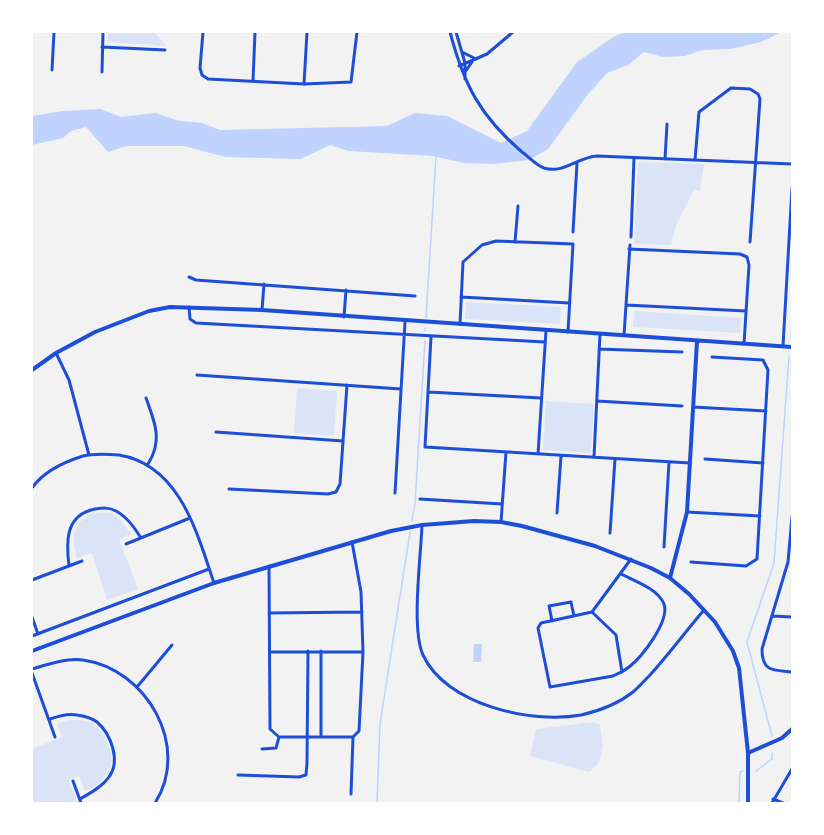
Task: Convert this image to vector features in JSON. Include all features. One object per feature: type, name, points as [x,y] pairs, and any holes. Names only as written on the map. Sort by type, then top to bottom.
[{"type":"street","points":[[52,70],[54,32]]},
{"type":"street","points":[[102,32],[102,72]]},
{"type":"street","points":[[203,32],[200,68],[202,75],[208,78],[304,84],[352,82],[356,32]]},
{"type":"street","points":[[253,81],[255,32]]},
{"type":"street","points":[[304,84],[306,32]]},
{"type":"street","points":[[450,32],[459,66],[465,81],[479,105],[503,135],[538,164],[552,169],[566,168],[592,157],[792,164]]},
{"type":"street","points":[[456,32],[465,63],[465,81]]},
{"type":"street","points":[[459,66],[487,54],[513,32]]},
{"type":"street","points":[[102,47],[166,50]]},
{"type":"street","points":[[462,52],[476,59]]},
{"type":"street","points":[[465,72],[472,61]]},
{"type":"street","points":[[694,160],[699,112],[731,88],[750,89],[758,94],[760,99],[750,242]]},
{"type":"street","points":[[665,159],[667,124]]},
{"type":"street","points":[[631,237],[634,158]]},
{"type":"street","points":[[573,232],[577,163]]},
{"type":"street","points":[[783,346],[792,188]]},
{"type":"street","points":[[515,242],[518,206]]},
{"type":"street","points":[[460,325],[463,262],[482,245],[496,241],[573,244],[568,332]]},
{"type":"street","points":[[624,336],[630,245]]},
{"type":"street","points":[[629,250],[740,254],[747,257],[749,265],[744,344]]},
{"type":"street","points":[[189,277],[196,280],[415,296]]},
{"type":"street","points":[[262,310],[264,284]]},
{"type":"street","points":[[344,317],[346,290]]},
{"type":"street","points":[[461,297],[569,303]]},
{"type":"street","points":[[626,305],[746,311]]},
{"type":"street","points":[[32,370],[56,353],[95,332],[149,310],[170,307],[262,310],[405,322],[792,347]]},
{"type":"street","points":[[189,307],[190,319],[196,323],[545,342]]},
{"type":"street","points":[[395,493],[405,322]]},
{"type":"street","points":[[538,454],[546,331]]},
{"type":"street","points":[[594,457],[600,334]]},
{"type":"street","points":[[432,336],[424,447],[690,463]]},
{"type":"street","points":[[670,578],[687,512],[696,341]]},
{"type":"street","points":[[600,349],[682,352]]},
{"type":"street","points":[[56,353],[69,380],[89,455]]},
{"type":"street","points":[[691,562],[746,566],[757,559],[768,370],[763,360],[712,357]]},
{"type":"street","points":[[197,375],[401,389]]},
{"type":"street","points":[[229,489],[328,494],[336,492],[340,484],[347,386]]},
{"type":"street","points":[[428,392],[541,398]]},
{"type":"street","points":[[146,398],[155,423],[157,438],[155,453],[148,464]]},
{"type":"street","points":[[597,401],[682,406]]},
{"type":"street","points":[[693,407],[766,411]]},
{"type":"street","points":[[216,432],[343,441]]},
{"type":"street","points":[[501,522],[506,452]]},
{"type":"street","points":[[32,488],[37,481],[68,461],[89,455],[110,454],[132,457],[148,464],[168,482],[181,499],[190,518],[214,583]]},
{"type":"street","points":[[557,513],[561,456]]},
{"type":"street","points":[[610,533],[615,459]]},
{"type":"street","points":[[705,460],[763,462]]},
{"type":"street","points":[[664,547],[669,462]]},
{"type":"street","points":[[32,478],[37,481]]},
{"type":"street","points":[[420,499],[502,504]]},
{"type":"street","points":[[69,566],[67,539],[69,530],[76,518],[90,510],[106,508],[116,511],[130,522],[141,538]]},
{"type":"street","points":[[687,512],[760,516]]},
{"type":"street","points":[[792,516],[790,562],[762,649],[764,663],[770,670],[792,672]]},
{"type":"street","points":[[126,544],[190,518]]},
{"type":"street","points":[[32,651],[214,583],[391,531],[422,526],[474,521],[501,522],[554,534],[631,559],[670,578],[704,610],[725,635],[739,668],[748,753],[748,803]]},
{"type":"street","points":[[422,526],[417,626],[423,655],[443,680],[458,692],[476,702],[509,712],[547,717],[580,715],[602,709],[633,692],[662,662],[704,610]]},
{"type":"street","points":[[351,794],[353,737],[359,731],[363,652],[361,592],[352,542]]},
{"type":"street","points":[[621,574],[650,589],[660,598],[665,612],[660,629],[631,666],[622,672],[613,676],[550,687],[538,628],[541,624],[592,612],[631,559]]},
{"type":"street","points":[[32,580],[82,561]]},
{"type":"street","points":[[269,566],[270,729],[279,737],[353,737]]},
{"type":"street","points":[[32,636],[209,569]]},
{"type":"street","points":[[552,621],[549,606],[571,602],[574,616]]},
{"type":"street","points":[[269,613],[362,612]]},
{"type":"street","points":[[592,612],[616,635],[622,672]]},
{"type":"street","points":[[772,616],[792,617]]},
{"type":"street","points":[[32,617],[38,634]]},
{"type":"street","points":[[137,687],[172,645]]},
{"type":"street","points":[[238,775],[299,777],[306,774],[308,737],[308,651]]},
{"type":"street","points":[[320,737],[321,651]]},
{"type":"street","points":[[270,652],[363,652]]},
{"type":"street","points":[[32,669],[63,660],[82,660],[109,668],[137,687],[152,706],[164,730],[167,772],[163,790],[155,803]]},
{"type":"street","points":[[32,673],[50,718],[55,737]]},
{"type":"street","points":[[50,718],[75,714],[88,718],[96,722],[102,728],[112,746],[115,761],[114,768],[109,779],[98,789],[81,801],[73,781]]},
{"type":"street","points":[[748,753],[782,738],[792,729]]},
{"type":"street","points":[[262,749],[276,748],[279,737]]},
{"type":"street","points":[[772,803],[792,769]]},
{"type":"street","points":[[773,799],[783,803]]},
{"type":"shaded area","points":[[108,32],[154,32],[166,46],[108,42]]},
{"type":"shaded area","points":[[638,162],[704,164],[700,191],[694,190],[676,225],[671,245],[634,244]]},
{"type":"shaded area","points":[[466,302],[561,307],[560,324],[465,319]]},
{"type":"shaded area","points":[[634,311],[741,318],[740,333],[633,327]]},
{"type":"shaded area","points":[[297,388],[337,391],[334,436],[294,433]]},
{"type":"shaded area","points":[[546,401],[594,404],[591,453],[543,450]]},
{"type":"shaded area","points":[[97,513],[111,513],[120,519],[131,534],[119,539],[138,589],[107,600],[92,553],[77,558],[74,546],[74,534],[79,524],[89,515]]},
{"type":"shaded area","points":[[69,720],[82,720],[90,722],[100,730],[110,749],[111,764],[109,771],[100,782],[85,791],[79,776],[69,780],[78,803],[32,803],[32,749],[62,737],[57,724]]},
{"type":"shaded area","points":[[593,722],[600,725],[603,746],[599,763],[589,772],[530,756],[536,729]]},
{"type":"water","points":[[626,32],[782,32],[761,42],[731,49],[702,50],[685,56],[663,57],[644,52],[628,65],[607,73],[589,93],[548,149],[529,160],[494,164],[464,163],[433,156],[349,151],[330,145],[301,159],[225,157],[184,146],[126,146],[108,152],[86,127],[71,131],[63,138],[32,145],[32,116],[62,111],[101,109],[121,117],[155,113],[180,121],[202,123],[220,130],[387,126],[415,113],[447,116],[501,143],[527,131],[577,62],[615,36]]},
{"type":"water","points":[[474,644],[482,644],[481,662],[473,662]]},
{"type":"waterway","points":[[426,318],[436,156]]},
{"type":"waterway","points":[[791,338],[792,316]]},
{"type":"waterway","points":[[412,521],[415,503],[425,341]]},
{"type":"waterway","points":[[772,736],[747,642],[774,563],[789,356]]},
{"type":"waterway","points":[[377,803],[380,724],[410,532]]},
{"type":"waterway","points":[[756,771],[772,759],[772,753]]},
{"type":"waterway","points":[[739,803],[740,772],[743,771]]}]
